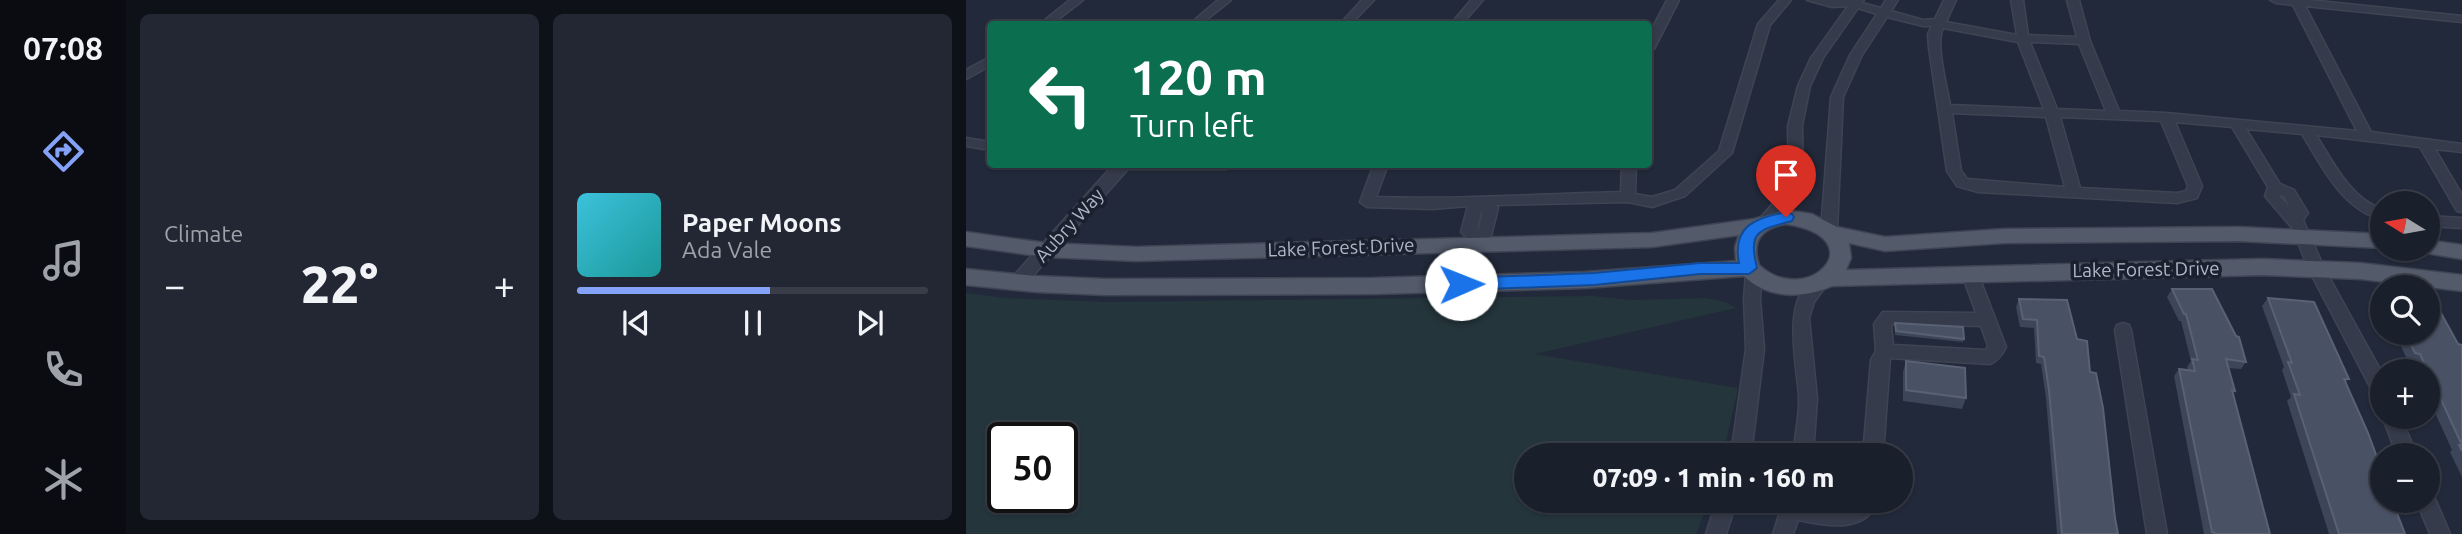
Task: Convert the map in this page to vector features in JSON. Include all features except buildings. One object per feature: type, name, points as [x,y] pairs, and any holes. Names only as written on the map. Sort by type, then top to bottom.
[{"type":"main road","points":[[1797,218],[1817,223],[1831,231],[1841,249],[1842,257],[1835,272],[1824,280],[1788,287],[1751,272],[1744,246],[1762,224],[1797,218]]},
{"type":"main road","name":"Lake Forest Drive","points":[[966,239],[1046,250],[1136,254],[1476,241],[1652,240],[1762,224]]},
{"type":"main road","name":"Lake Forest Drive","points":[[1831,231],[1885,244],[1901,245],[2004,236],[2300,228],[2370,239]]},
{"type":"main road","points":[[2440,249],[2462,252]]},
{"type":"main road","name":"Lake Forest Drive","points":[[966,278],[1016,284],[1103,288],[1518,283],[1594,279],[1700,268],[1751,272]]},
{"type":"main road","name":"Lake Forest Drive","points":[[1824,280],[1970,274],[2316,268],[2462,283]]},
{"type":"street","points":[[1049,21],[1077,0]]},
{"type":"street","points":[[1199,21],[1225,0]]},
{"type":"street","points":[[1348,21],[1368,0]]},
{"type":"street","points":[[1459,21],[1478,0]]},
{"type":"street","points":[[1652,40],[1673,0]]},
{"type":"street","points":[[1380,168],[1367,202],[1432,204],[1628,197],[1652,202],[1680,194],[1725,153],[1764,24],[1781,0]]},
{"type":"street","points":[[1813,0],[1832,4],[1851,1],[1889,6],[1923,23],[1935,22],[1986,35],[2084,41]]},
{"type":"street","points":[[1950,0],[1935,22],[1934,34],[1954,171],[1962,183],[1978,187],[2177,198],[2192,195],[2195,186],[2166,117]]},
{"type":"street","points":[[2017,0],[2023,39],[2052,113],[2074,192]]},
{"type":"street","points":[[2073,0],[2084,41],[2114,116]]},
{"type":"street","points":[[2276,0],[2462,19]]},
{"type":"street","points":[[2383,0],[2390,11]]},
{"type":"street","points":[[1762,224],[1793,191],[1796,180],[1795,126],[1804,86],[1817,58],[1851,1]]},
{"type":"street","points":[[2297,2],[2366,136]]},
{"type":"street","points":[[1831,231],[1838,97],[1853,61],[1889,6]]},
{"type":"street","points":[[966,75],[987,63]]},
{"type":"street","points":[[1946,109],[2166,117],[2462,148]]},
{"type":"street","points":[[2236,123],[2275,187],[2272,196],[2282,211],[2300,228],[2316,268],[2352,330],[2370,368]]},
{"type":"street","points":[[2306,130],[2354,200],[2370,212]]},
{"type":"street","points":[[966,142],[987,146]]},
{"type":"street","points":[[2425,144],[2462,207]]},
{"type":"street","name":"Aubry Way","points":[[1016,284],[1119,168]]},
{"type":"street","points":[[1628,197],[1629,168]]},
{"type":"street","points":[[1743,443],[1755,349],[1751,272]]},
{"type":"street","points":[[1874,443],[1880,360],[1885,351],[1882,324],[1889,317],[1990,357],[1997,348],[1970,274]]},
{"type":"street","points":[[1804,443],[1808,400],[1801,318],[1807,300],[1824,280]]},
{"type":"street","points":[[1885,351],[1928,334],[1986,320]]},
{"type":"street","points":[[2123,330],[2157,534]]},
{"type":"street","points":[[1716,534],[1723,513]]},
{"type":"street","points":[[1783,534],[1790,513]]},
{"type":"street","points":[[1822,513],[1844,519],[1861,513]]},
{"type":"street","points":[[2431,513],[2440,534]]},
{"type":"lane","points":[[1476,241],[1486,232],[1491,208],[1484,202]]},
{"type":"lane","points":[[2440,222],[2462,223]]},
{"type":"shaded area","points":[[966,293],[1005,298],[1108,302],[1594,296],[1631,300],[1707,298],[1725,302],[1736,308],[1535,354],[1738,388],[1726,443],[1514,443],[1514,513],[1704,513],[1696,534],[966,534]]},
{"type":"route","points":[[1461,284],[1531,283],[1700,268],[1749,268],[1744,254],[1746,238],[1766,221],[1786,217]]}]
